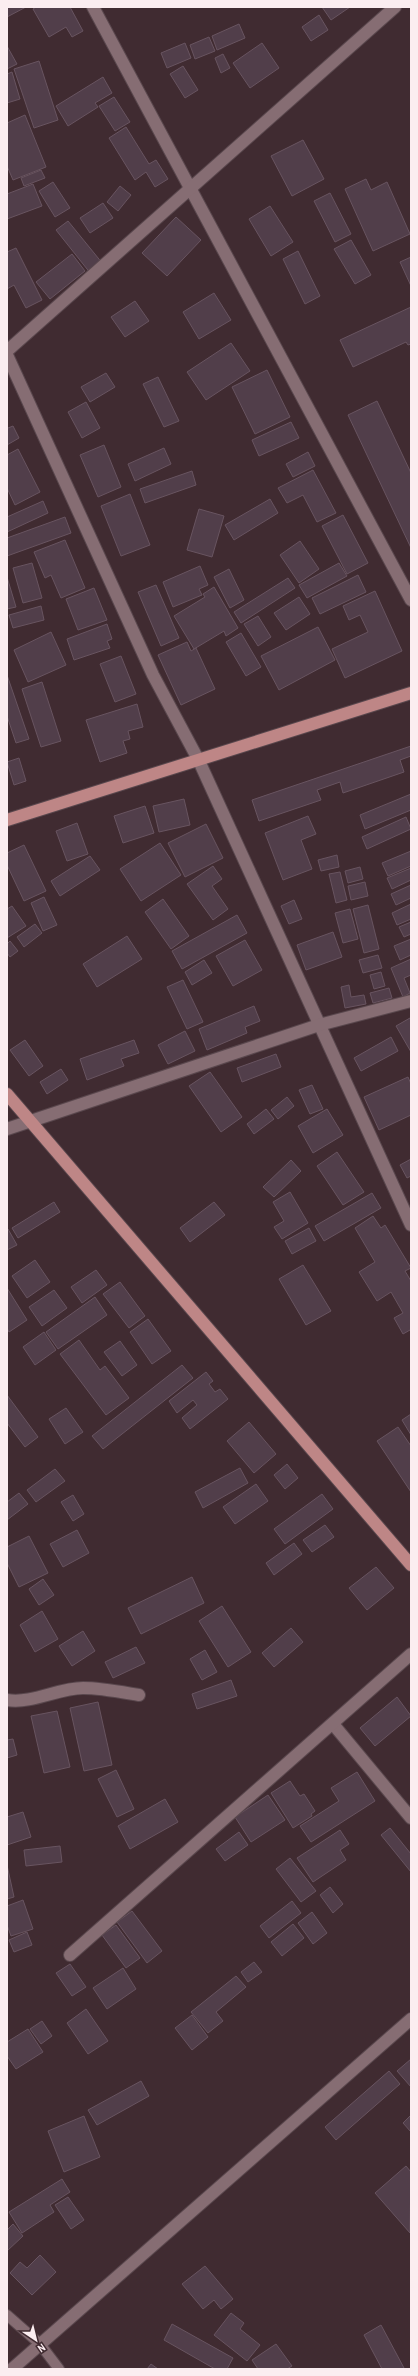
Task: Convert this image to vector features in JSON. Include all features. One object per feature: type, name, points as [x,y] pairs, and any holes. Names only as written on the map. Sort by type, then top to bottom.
[{"type":"main road","points":[[7,820],[199,761],[411,693]]},
{"type":"main road","points":[[7,1094],[29,1122],[411,1565]]},
{"type":"street","points":[[93,7],[411,600]]},
{"type":"street","points":[[7,351],[395,7]]},
{"type":"street","points":[[7,354],[153,675],[199,761],[411,1225]]},
{"type":"street","points":[[7,1129],[319,1025],[411,1001]]},
{"type":"street","points":[[70,1955],[411,1654]]},
{"type":"street","points":[[7,1700],[22,1700],[83,1688],[139,1695]]},
{"type":"street","points":[[333,1724],[411,1818]]},
{"type":"street","points":[[12,2369],[411,2019]]},
{"type":"lane","points":[[7,2315],[40,2344],[59,2369]]},
{"type":"building","points":[[7,7],[26,7],[7,17]]},
{"type":"building","points":[[36,7],[70,7],[83,31],[72,37],[66,27],[49,37],[33,9]]},
{"type":"building","points":[[322,7],[350,7],[331,20]]},
{"type":"building","points":[[319,15],[328,30],[311,41],[302,27]]},
{"type":"building","points":[[239,24],[245,38],[217,50],[212,36]]},
{"type":"building","points":[[209,37],[215,51],[195,59],[190,45]]},
{"type":"building","points":[[185,43],[191,58],[167,68],[161,53]]},
{"type":"building","points":[[262,43],[279,68],[250,88],[233,63]]},
{"type":"building","points":[[7,46],[17,64],[7,69]]},
{"type":"building","points":[[223,54],[230,68],[221,73],[215,58]]},
{"type":"building","points":[[39,61],[58,120],[34,128],[14,69]]},
{"type":"building","points":[[183,66],[198,90],[185,98],[170,74]]},
{"type":"building","points":[[12,72],[20,99],[7,103],[7,74]]},
{"type":"building","points":[[103,77],[112,93],[95,103],[98,107],[68,126],[56,106]]},
{"type":"building","points":[[114,97],[130,122],[115,131],[99,106]]},
{"type":"building","points":[[25,115],[46,167],[13,180],[7,166],[7,123]]},
{"type":"building","points":[[126,127],[149,164],[156,160],[168,179],[155,187],[146,172],[135,180],[109,138]]},
{"type":"building","points":[[303,140],[324,179],[292,196],[271,156]]},
{"type":"building","points":[[41,170],[45,178],[24,186],[21,178]]},
{"type":"building","points":[[366,179],[371,190],[387,182],[410,234],[373,251],[345,189]]},
{"type":"building","points":[[53,182],[70,208],[55,217],[39,191]]},
{"type":"building","points":[[33,184],[42,206],[7,219],[7,194]]},
{"type":"building","points":[[120,186],[131,195],[118,211],[107,202]]},
{"type":"building","points":[[330,193],[351,234],[335,242],[314,201]]},
{"type":"building","points":[[103,203],[113,218],[90,233],[80,218]]},
{"type":"building","points":[[270,206],[293,242],[271,256],[249,219]]},
{"type":"building","points":[[176,217],[201,240],[167,276],[142,253]]},
{"type":"building","points":[[68,221],[103,264],[91,274],[56,230]]},
{"type":"building","points":[[351,240],[371,275],[355,284],[334,249]]},
{"type":"building","points":[[16,248],[42,300],[26,308],[14,285],[7,289],[7,252]]},
{"type":"building","points":[[298,251],[320,296],[305,304],[283,259]]},
{"type":"building","points":[[72,254],[85,271],[50,299],[36,282]]},
{"type":"building","points":[[411,257],[411,286],[400,262]]},
{"type":"building","points":[[214,293],[231,320],[199,339],[183,312]]},
{"type":"building","points":[[135,301],[149,321],[125,337],[111,317]]},
{"type":"building","points":[[411,307],[411,344],[408,345],[406,342],[353,367],[340,340]]},
{"type":"building","points":[[231,343],[250,371],[206,400],[187,372]]},
{"type":"building","points":[[267,370],[290,417],[255,434],[232,387]]},
{"type":"building","points":[[106,373],[115,387],[90,402],[81,387]]},
{"type":"building","points":[[158,377],[179,421],[164,427],[143,384]]},
{"type":"building","points":[[377,401],[411,473],[411,548],[348,415]]},
{"type":"building","points":[[86,402],[100,428],[82,438],[68,412]]},
{"type":"building","points":[[291,422],[299,438],[259,456],[252,440]]},
{"type":"building","points":[[13,426],[19,438],[7,445],[7,427]]},
{"type":"building","points":[[104,445],[121,487],[98,497],[80,455]]},
{"type":"building","points":[[164,448],[171,464],[135,481],[128,464]]},
{"type":"building","points":[[18,449],[40,492],[15,505],[7,488],[7,455]]},
{"type":"building","points":[[308,452],[315,466],[293,477],[286,464]]},
{"type":"building","points":[[313,470],[336,513],[317,522],[303,495],[287,503],[278,488]]},
{"type":"building","points":[[192,471],[196,485],[145,503],[140,489]]},
{"type":"building","points":[[130,494],[150,545],[121,556],[101,506]]},
{"type":"building","points":[[270,499],[278,513],[234,540],[225,525]]},
{"type":"building","points":[[43,501],[48,513],[7,532],[7,517]]},
{"type":"building","points":[[199,509],[224,516],[212,557],[187,550]]},
{"type":"building","points":[[343,515],[368,563],[347,574],[322,526]]},
{"type":"building","points":[[65,517],[71,533],[7,556],[7,538]]},
{"type":"building","points":[[65,540],[85,588],[61,598],[51,575],[45,578],[34,552]]},
{"type":"building","points":[[300,541],[319,569],[299,583],[280,555]]},
{"type":"building","points":[[32,563],[42,598],[23,603],[13,568]]},
{"type":"building","points":[[339,563],[347,576],[307,598],[299,585]]},
{"type":"building","points":[[200,566],[208,585],[199,589],[202,595],[173,607],[163,582]]},
{"type":"building","points":[[229,569],[244,600],[230,608],[214,577]]},
{"type":"building","points":[[358,575],[366,592],[320,614],[312,598]]},
{"type":"building","points":[[7,577],[16,607],[7,609]]},
{"type":"building","points":[[288,578],[295,588],[241,623],[234,612]]},
{"type":"building","points":[[156,585],[179,638],[161,646],[138,592]]},
{"type":"building","points":[[214,587],[238,628],[226,636],[224,631],[194,649],[174,616],[205,597],[203,594]]},
{"type":"building","points":[[94,588],[107,620],[78,630],[66,599]]},
{"type":"building","points":[[375,591],[402,651],[345,678],[332,649],[368,632],[360,615],[349,620],[343,606]]},
{"type":"building","points":[[299,597],[310,614],[286,630],[274,613]]},
{"type":"building","points":[[41,606],[44,620],[13,628],[9,615]]},
{"type":"building","points":[[258,616],[271,637],[258,646],[244,624]]},
{"type":"building","points":[[107,624],[112,639],[107,641],[110,648],[74,660],[67,639]]},
{"type":"building","points":[[318,627],[335,660],[279,690],[261,656]]},
{"type":"building","points":[[51,632],[66,665],[28,682],[14,650]]},
{"type":"building","points":[[241,633],[261,667],[246,676],[226,642]]},
{"type":"building","points":[[187,642],[191,651],[196,648],[215,689],[181,705],[158,655]]},
{"type":"building","points":[[121,656],[136,694],[115,702],[100,664]]},
{"type":"building","points":[[7,675],[29,739],[16,743],[7,716]]},
{"type":"building","points":[[42,682],[61,741],[41,747],[22,689]]},
{"type":"building","points":[[137,704],[143,727],[128,731],[130,739],[123,741],[127,753],[100,762],[86,720]]},
{"type":"building","points":[[411,746],[411,756],[400,760],[404,772],[343,793],[340,782],[317,790],[321,800],[259,821],[252,800]]},
{"type":"building","points":[[19,758],[26,781],[14,785],[7,762]]},
{"type":"building","points":[[411,794],[411,810],[365,829],[360,815]]},
{"type":"building","points":[[184,799],[190,825],[159,832],[153,806]]},
{"type":"building","points":[[145,806],[154,833],[123,843],[114,816]]},
{"type":"building","points":[[308,816],[316,834],[301,840],[312,869],[283,880],[265,833]]},
{"type":"building","points":[[406,817],[411,829],[367,849],[362,837]]},
{"type":"building","points":[[77,823],[88,854],[67,861],[56,831]]},
{"type":"building","points":[[206,824],[223,858],[185,877],[168,843]]},
{"type":"building","points":[[160,843],[181,875],[141,901],[120,869]]},
{"type":"building","points":[[24,845],[46,891],[24,901],[7,865],[7,853]]},
{"type":"building","points":[[411,851],[411,866],[388,876],[382,863]]},
{"type":"building","points":[[337,855],[339,867],[321,871],[318,860]]},
{"type":"building","points":[[90,856],[100,870],[60,896],[51,881]]},
{"type":"building","points":[[213,866],[222,879],[212,886],[228,909],[213,920],[187,884]]},
{"type":"building","points":[[360,867],[363,879],[348,883],[345,871]]},
{"type":"building","points":[[411,868],[411,880],[392,889],[387,878]]},
{"type":"building","points":[[340,872],[347,900],[336,903],[329,874]]},
{"type":"building","points":[[365,882],[368,896],[351,900],[348,886]]},
{"type":"building","points":[[411,885],[411,898],[396,905],[391,894]]},
{"type":"building","points":[[44,897],[57,925],[43,931],[31,903]]},
{"type":"building","points":[[163,899],[189,936],[171,949],[145,912]]},
{"type":"building","points":[[294,900],[302,919],[289,924],[281,906]]},
{"type":"building","points":[[411,904],[411,919],[397,925],[392,913]]},
{"type":"building","points":[[368,905],[379,949],[364,953],[353,909]]},
{"type":"building","points":[[12,906],[26,926],[7,938],[7,909]]},
{"type":"building","points":[[350,909],[358,939],[343,943],[335,913]]},
{"type":"building","points":[[237,915],[247,933],[182,969],[172,951]]},
{"type":"building","points":[[411,922],[411,934],[404,937],[399,927]]},
{"type":"building","points":[[35,924],[42,933],[24,947],[17,937]]},
{"type":"building","points":[[333,932],[342,957],[306,970],[297,945]]},
{"type":"building","points":[[127,936],[142,959],[97,987],[83,964]]},
{"type":"building","points":[[411,939],[411,955],[400,960],[394,946]]},
{"type":"building","points":[[245,940],[262,970],[233,986],[216,956]]},
{"type":"building","points":[[10,941],[18,951],[10,957],[7,953],[7,944]]},
{"type":"building","points":[[378,955],[382,968],[363,973],[359,960]]},
{"type":"building","points":[[411,959],[411,975],[404,978],[410,993],[403,997],[391,968]]},
{"type":"building","points":[[204,960],[212,973],[192,985],[185,972]]},
{"type":"building","points":[[381,972],[385,986],[374,989],[370,975]]},
{"type":"building","points":[[183,980],[203,1022],[187,1029],[167,987]]},
{"type":"building","points":[[349,985],[351,997],[364,995],[366,1004],[345,1008],[341,987]]},
{"type":"building","points":[[389,988],[392,998],[373,1003],[370,993]]},
{"type":"building","points":[[254,1006],[260,1021],[245,1027],[247,1033],[207,1050],[199,1029]]},
{"type":"building","points":[[410,1018],[411,1021],[411,1052],[396,1026]]},
{"type":"building","points":[[185,1031],[195,1051],[168,1064],[158,1045]]},
{"type":"building","points":[[391,1037],[398,1051],[361,1071],[354,1058]]},
{"type":"building","points":[[25,1040],[43,1066],[29,1076],[10,1050]]},
{"type":"building","points":[[134,1040],[139,1053],[121,1059],[124,1066],[87,1080],[80,1059]]},
{"type":"building","points":[[276,1054],[281,1067],[242,1082],[237,1068]]},
{"type":"building","points":[[61,1069],[68,1080],[47,1094],[40,1082]]},
{"type":"building","points":[[210,1072],[242,1117],[221,1132],[189,1086]]},
{"type":"building","points":[[408,1077],[411,1084],[411,1115],[379,1130],[364,1097]]},
{"type":"building","points":[[312,1085],[323,1109],[310,1114],[299,1090]]},
{"type":"building","points":[[287,1097],[294,1106],[278,1119],[271,1110]]},
{"type":"building","points":[[266,1109],[274,1119],[254,1134],[247,1124]]},
{"type":"building","points":[[327,1109],[343,1135],[313,1153],[298,1126]]},
{"type":"building","points":[[337,1152],[364,1192],[343,1205],[317,1166]]},
{"type":"building","points":[[411,1159],[411,1176],[407,1178],[400,1165]]},
{"type":"building","points":[[291,1160],[301,1171],[274,1197],[263,1187]]},
{"type":"building","points":[[290,1192],[308,1223],[282,1239],[274,1227],[284,1221],[273,1202]]},
{"type":"building","points":[[372,1193],[381,1208],[324,1241],[315,1226]]},
{"type":"building","points":[[54,1202],[60,1212],[18,1238],[12,1228]]},
{"type":"building","points":[[214,1202],[225,1215],[190,1242],[180,1228]]},
{"type":"building","points":[[373,1216],[381,1228],[385,1225],[411,1268],[405,1271],[411,1281],[411,1331],[410,1330],[403,1334],[394,1318],[403,1313],[391,1292],[377,1301],[359,1272],[375,1262],[355,1228]]},
{"type":"building","points":[[309,1228],[316,1241],[292,1254],[285,1241]]},
{"type":"building","points":[[8,1229],[17,1245],[7,1250],[7,1230]]},
{"type":"building","points":[[35,1260],[50,1282],[27,1298],[12,1276]]},
{"type":"building","points":[[303,1265],[331,1311],[306,1325],[279,1279]]},
{"type":"building","points":[[96,1270],[107,1285],[82,1303],[71,1287]]},
{"type":"building","points":[[120,1282],[145,1316],[129,1328],[103,1294]]},
{"type":"building","points":[[7,1288],[27,1320],[9,1332],[7,1328]]},
{"type":"building","points":[[54,1290],[67,1308],[42,1326],[29,1307]]},
{"type":"building","points":[[95,1297],[107,1315],[58,1349],[46,1332]]},
{"type":"building","points":[[148,1319],[171,1351],[152,1364],[130,1332]]},
{"type":"building","points":[[44,1332],[56,1350],[35,1365],[23,1347]]},
{"type":"building","points":[[79,1340],[100,1370],[105,1366],[129,1398],[106,1415],[60,1354]]},
{"type":"building","points":[[120,1341],[137,1365],[122,1376],[104,1352]]},
{"type":"building","points":[[182,1365],[193,1378],[103,1449],[92,1436]]},
{"type":"building","points":[[206,1372],[213,1381],[209,1384],[215,1392],[220,1389],[228,1399],[190,1429],[182,1418],[197,1405],[193,1400],[177,1413],[169,1401]]},
{"type":"building","points":[[7,1395],[38,1437],[25,1447],[7,1423]]},
{"type":"building","points":[[66,1408],[83,1432],[65,1444],[49,1419]]},
{"type":"building","points":[[411,1414],[411,1435],[402,1420]]},
{"type":"building","points":[[249,1422],[276,1454],[254,1473],[227,1441]]},
{"type":"building","points":[[398,1427],[411,1446],[411,1492],[377,1441]]},
{"type":"building","points":[[287,1464],[298,1478],[285,1489],[274,1475]]},
{"type":"building","points":[[240,1468],[248,1483],[203,1508],[195,1492]]},
{"type":"building","points":[[55,1469],[65,1481],[36,1502],[27,1490]]},
{"type":"building","points":[[256,1484],[268,1501],[235,1524],[223,1507]]},
{"type":"building","points":[[19,1493],[28,1504],[7,1520],[7,1502]]},
{"type":"building","points":[[322,1494],[333,1509],[285,1544],[274,1529]]},
{"type":"building","points":[[73,1495],[84,1514],[73,1521],[61,1502]]},
{"type":"building","points":[[325,1525],[334,1537],[312,1552],[303,1540]]},
{"type":"building","points":[[77,1530],[89,1553],[63,1567],[50,1544]]},
{"type":"building","points":[[29,1536],[48,1573],[19,1587],[7,1563],[7,1547]]},
{"type":"building","points":[[294,1543],[302,1554],[274,1575],[266,1563]]},
{"type":"building","points":[[376,1567],[394,1588],[367,1610],[349,1588]]},
{"type":"building","points":[[192,1577],[204,1603],[141,1634],[128,1608]]},
{"type":"building","points":[[43,1579],[54,1595],[39,1605],[29,1589]]},
{"type":"building","points":[[222,1606],[251,1652],[228,1667],[199,1621]]},
{"type":"building","points":[[42,1611],[58,1639],[35,1652],[20,1625]]},
{"type":"building","points":[[291,1628],[303,1642],[274,1667],[262,1653]]},
{"type":"building","points":[[83,1631],[95,1651],[72,1666],[59,1646]]},
{"type":"building","points":[[136,1647],[145,1663],[113,1678],[105,1662]]},
{"type":"building","points":[[205,1650],[217,1672],[202,1680],[190,1659]]},
{"type":"building","points":[[231,1680],[237,1696],[197,1709],[192,1694]]},
{"type":"building","points":[[397,1697],[411,1716],[375,1746],[360,1728]]},
{"type":"building","points":[[98,1702],[112,1765],[84,1771],[70,1708]]},
{"type":"building","points":[[57,1711],[70,1767],[44,1773],[31,1716]]},
{"type":"building","points":[[13,1739],[17,1755],[7,1758],[7,1740]]},
{"type":"building","points":[[116,1770],[134,1809],[117,1817],[98,1779]]},
{"type":"building","points":[[357,1772],[375,1801],[311,1842],[300,1826],[339,1801],[331,1788]]},
{"type":"building","points":[[290,1781],[300,1796],[304,1794],[315,1811],[311,1814],[312,1816],[293,1828],[271,1793]]},
{"type":"building","points":[[268,1795],[285,1820],[251,1842],[235,1817]]},
{"type":"building","points":[[165,1799],[178,1822],[130,1849],[118,1826]]},
{"type":"building","points":[[23,1812],[31,1837],[7,1845],[7,1817]]},
{"type":"building","points":[[390,1828],[411,1854],[411,1872],[381,1835]]},
{"type":"building","points":[[340,1830],[349,1844],[340,1850],[346,1860],[313,1882],[297,1858]]},
{"type":"building","points":[[239,1832],[248,1845],[225,1861],[216,1849]]},
{"type":"building","points":[[60,1846],[62,1862],[26,1866],[24,1850]]},
{"type":"building","points":[[290,1858],[316,1891],[301,1902],[276,1869]]},
{"type":"building","points":[[7,1865],[14,1897],[7,1899]]},
{"type":"building","points":[[330,1887],[343,1904],[333,1913],[320,1895]]},
{"type":"building","points":[[23,1900],[33,1929],[11,1936],[7,1925],[7,1906]]},
{"type":"building","points":[[292,1901],[301,1913],[269,1938],[260,1926]]},
{"type":"building","points":[[132,1911],[162,1951],[147,1963],[117,1922]]},
{"type":"building","points":[[312,1912],[327,1933],[313,1944],[298,1923]]},
{"type":"building","points":[[293,1924],[304,1938],[282,1956],[271,1942]]},
{"type":"building","points":[[116,1925],[140,1958],[126,1968],[102,1935]]},
{"type":"building","points":[[27,1932],[32,1945],[14,1952],[9,1940]]},
{"type":"building","points":[[254,1962],[262,1972],[248,1982],[241,1972]]},
{"type":"building","points":[[70,1964],[86,1987],[72,1996],[56,1973]]},
{"type":"building","points":[[123,1968],[136,1989],[107,2009],[93,1988]]},
{"type":"building","points":[[236,1976],[246,1987],[216,2012],[223,2021],[208,2033],[191,2012]]},
{"type":"building","points":[[86,2009],[108,2041],[88,2054],[67,2023]]},
{"type":"building","points":[[192,2015],[208,2037],[192,2050],[175,2028]]},
{"type":"building","points":[[42,2021],[52,2036],[41,2044],[30,2029]]},
{"type":"building","points":[[28,2029],[43,2052],[16,2069],[7,2056],[7,2042]]},
{"type":"building","points":[[411,2059],[411,2087],[397,2071]]},
{"type":"building","points":[[389,2071],[400,2084],[336,2140],[325,2127]]},
{"type":"building","points":[[141,2081],[149,2096],[97,2125],[88,2110]]},
{"type":"building","points":[[411,2115],[411,2132],[403,2123]]},
{"type":"building","points":[[84,2116],[100,2157],[64,2172],[48,2131]]},
{"type":"building","points":[[406,2166],[411,2172],[410,2233],[375,2193]]},
{"type":"building","points":[[62,2179],[70,2192],[50,2205],[54,2212],[22,2233],[9,2212]]},
{"type":"building","points":[[68,2197],[84,2220],[71,2229],[55,2205]]},
{"type":"building","points":[[13,2224],[23,2236],[7,2251],[7,2230]]},
{"type":"building","points":[[40,2255],[56,2272],[32,2295],[10,2273],[20,2262],[27,2268]]},
{"type":"building","points":[[205,2266],[233,2299],[221,2309],[214,2300],[203,2309],[182,2284]]},
{"type":"building","points":[[231,2313],[244,2323],[240,2329],[260,2345],[247,2361],[214,2335]]},
{"type":"building","points":[[172,2324],[233,2358],[227,2369],[215,2369],[164,2340]]},
{"type":"building","points":[[381,2325],[404,2368],[382,2369],[364,2335]]},
{"type":"building","points":[[276,2344],[292,2366],[287,2369],[258,2369],[252,2360]]},
{"type":"building","points":[[151,2364],[158,2369],[147,2369]]}]
